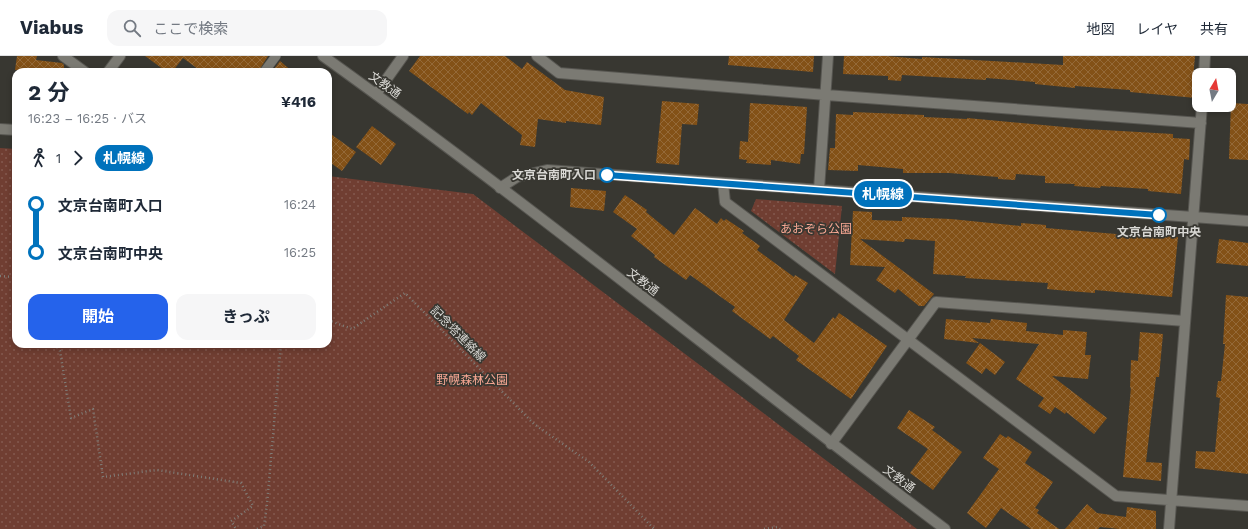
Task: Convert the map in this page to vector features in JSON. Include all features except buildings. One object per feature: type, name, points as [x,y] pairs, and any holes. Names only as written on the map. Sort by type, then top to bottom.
[{"type":"street","points":[[63,56],[80,68]]},
{"type":"street","points":[[111,68],[120,56]]},
{"type":"street","name":"文教通","points":[[323,56],[376,94],[500,188],[831,444],[945,529]]},
{"type":"street","points":[[376,94],[403,56]]},
{"type":"street","points":[[537,56],[558,73],[826,95],[1201,122]]},
{"type":"street","points":[[819,190],[828,56]]},
{"type":"street","points":[[1204,68],[1205,56]]},
{"type":"street","points":[[1169,529],[1185,321],[1195,217],[1202,112]]},
{"type":"street","points":[[0,129],[12,130]]},
{"type":"street","points":[[500,188],[517,177],[547,170],[1248,221]]},
{"type":"street","points":[[723,184],[725,202],[1116,496],[1248,506]]},
{"type":"street","points":[[831,444],[936,302],[1185,321]]},
{"type":"lane","points":[[267,68],[276,56]]},
{"type":"path","points":[[0,276],[12,277]]},
{"type":"path","name":"記念塔連絡線","points":[[332,322],[352,329],[405,293],[534,424],[589,462],[654,529]]},
{"type":"path","points":[[58,348],[60,351],[71,418],[92,409],[103,478],[157,470],[241,483],[253,506],[231,521],[236,529]]},
{"type":"path","points":[[257,529],[264,526],[267,504],[282,348]]},
{"type":"path","points":[[764,529],[777,527],[780,529]]},
{"type":"green space","name":"野幌森林公園","points":[[0,148],[12,149],[12,348],[332,348],[332,176],[473,194],[917,529],[0,529]]},
{"type":"green space","name":"あおぞら公園","points":[[756,199],[842,206],[835,274],[751,211]]},
{"type":"bus line","name":"札幌線","points":[[607,175],[1159,215]]},
{"type":"place","name":"文京台南町入口","points":[[607,175]]},
{"type":"place","name":"文京台南町中央","points":[[1159,215]]}]
